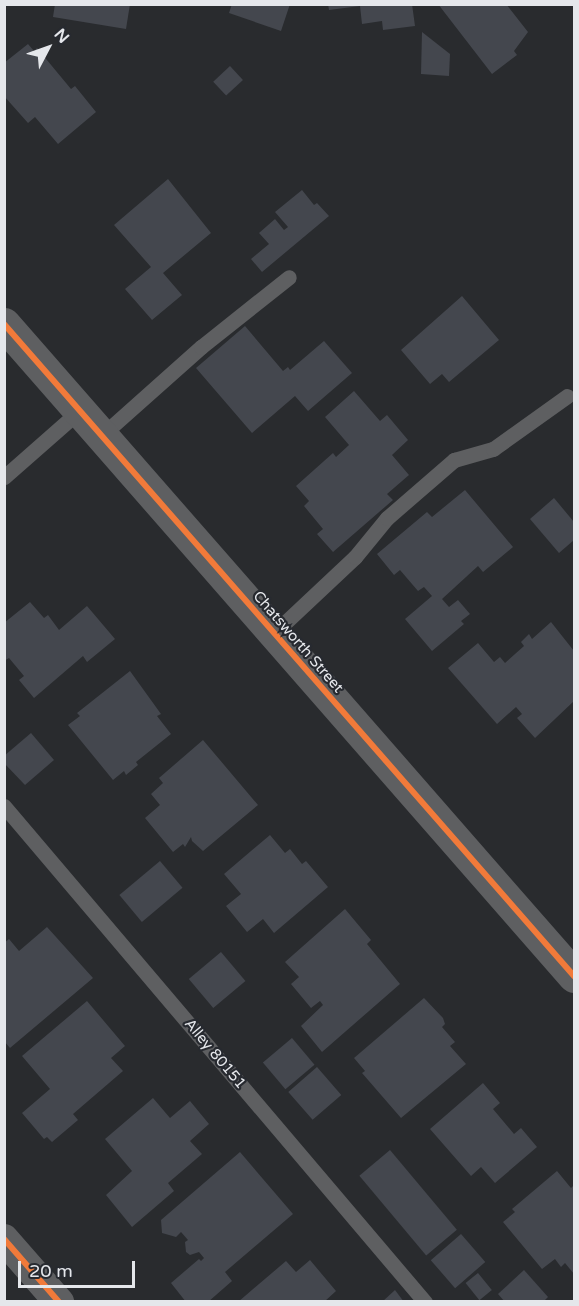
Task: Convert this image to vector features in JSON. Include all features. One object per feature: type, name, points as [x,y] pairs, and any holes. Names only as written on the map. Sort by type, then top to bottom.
[{"type":"main road","name":"Chatsworth Street","points":[[4,324],[574,976]]},
{"type":"street","points":[[10,1256],[59,1302]]},
{"type":"lane","points":[[101,436],[201,347],[289,278]]},
{"type":"lane","points":[[274,633],[355,557],[387,518],[453,460],[493,449],[567,396]]},
{"type":"lane","points":[[4,477],[79,411]]},
{"type":"lane","name":"Alley 80151","points":[[4,806],[425,1302]]},
{"type":"building","points":[[55,4],[130,4],[126,29],[53,17]]},
{"type":"building","points":[[232,4],[290,4],[281,31],[229,13]]},
{"type":"building","points":[[328,4],[412,4],[415,26],[383,30],[382,21],[362,24],[360,6],[329,10]]},
{"type":"building","points":[[438,4],[506,4],[528,32],[514,51],[517,55],[492,74]]},
{"type":"building","points":[[422,32],[450,54],[449,76],[421,74]]},
{"type":"building","points":[[28,44],[34,51],[37,48],[71,89],[75,86],[96,112],[58,144],[35,117],[28,123],[4,96],[4,63]]},
{"type":"building","points":[[230,66],[243,80],[226,96],[213,82]]},
{"type":"building","points":[[168,179],[211,233],[163,273],[182,295],[152,320],[125,289],[151,267],[114,225]]},
{"type":"building","points":[[302,190],[314,205],[317,203],[329,216],[262,272],[251,259],[269,244],[259,233],[275,219],[284,230],[288,227],[275,212]]},
{"type":"building","points":[[462,296],[499,340],[449,382],[442,374],[430,384],[401,350]]},
{"type":"building","points":[[245,326],[283,371],[288,367],[290,370],[324,341],[352,373],[308,411],[295,396],[252,433],[196,368]]},
{"type":"building","points":[[354,391],[380,421],[387,415],[408,440],[392,455],[409,475],[387,494],[393,500],[333,552],[317,534],[323,529],[304,506],[309,501],[296,486],[333,453],[336,457],[349,445],[325,417]]},
{"type":"building","points":[[465,490],[513,547],[483,572],[478,566],[442,599],[449,607],[458,600],[470,614],[461,621],[464,624],[432,651],[405,619],[432,596],[424,587],[418,591],[400,570],[394,575],[377,554],[427,512],[432,517]]},
{"type":"building","points":[[554,498],[574,522],[574,540],[559,553],[530,519]]},
{"type":"building","points":[[30,602],[44,618],[48,615],[59,630],[87,606],[115,639],[87,662],[83,656],[34,698],[19,680],[24,676],[9,658],[4,661],[4,623]]},
{"type":"building","points":[[551,622],[574,651],[574,701],[535,738],[517,718],[522,714],[516,707],[497,724],[448,668],[478,643],[494,662],[500,657],[505,663],[524,646],[521,642],[529,634],[532,639]]},
{"type":"building","points":[[130,671],[161,714],[157,716],[171,734],[136,762],[138,765],[126,775],[124,771],[113,780],[68,725],[80,716],[77,713]]},
{"type":"building","points":[[31,733],[54,760],[25,785],[4,763],[4,756]]},
{"type":"building","points":[[203,740],[258,805],[203,851],[192,841],[191,837],[185,847],[183,844],[173,852],[145,818],[160,805],[151,794],[163,783],[159,778]]},
{"type":"building","points":[[270,835],[285,853],[290,849],[302,864],[306,861],[328,887],[274,933],[263,919],[247,932],[226,906],[241,894],[224,874]]},
{"type":"building","points":[[160,861],[182,888],[142,922],[119,895]]},
{"type":"building","points":[[345,909],[371,940],[367,944],[400,984],[322,1052],[301,1026],[323,1005],[320,1001],[311,1008],[291,984],[299,977],[285,962]]},
{"type":"building","points":[[47,927],[93,978],[10,1048],[4,1041],[4,943],[9,939],[19,951]]},
{"type":"building","points":[[221,952],[245,981],[213,1008],[189,979]]},
{"type":"building","points":[[424,998],[443,1018],[445,1024],[442,1027],[455,1042],[450,1046],[466,1064],[401,1118],[362,1073],[365,1071],[354,1058]]},
{"type":"building","points":[[87,1001],[125,1046],[111,1058],[123,1071],[73,1114],[78,1120],[52,1142],[47,1137],[44,1139],[22,1113],[50,1089],[22,1056]]},
{"type":"building","points":[[292,1038],[314,1065],[285,1089],[263,1062]]},
{"type":"building","points":[[317,1067],[341,1095],[313,1120],[288,1092]]},
{"type":"building","points":[[483,1083],[500,1103],[493,1109],[514,1134],[521,1128],[537,1147],[495,1183],[481,1167],[471,1176],[430,1129]]},
{"type":"building","points":[[153,1098],[170,1118],[190,1101],[209,1124],[190,1141],[202,1154],[168,1183],[174,1191],[132,1227],[106,1195],[132,1171],[105,1139]]},
{"type":"building","points":[[390,1150],[457,1230],[426,1255],[359,1176]]},
{"type":"building","points":[[240,1152],[293,1214],[225,1272],[232,1281],[208,1302],[186,1302],[171,1283],[199,1259],[201,1261],[204,1258],[199,1252],[190,1255],[186,1252],[185,1242],[188,1240],[181,1232],[176,1237],[162,1233],[161,1220]]},
{"type":"building","points":[[557,1171],[571,1188],[574,1185],[574,1274],[565,1263],[561,1267],[555,1259],[542,1269],[503,1222],[515,1212],[512,1209]]},
{"type":"building","points":[[461,1234],[485,1262],[455,1288],[431,1260]]},
{"type":"building","points":[[310,1260],[336,1291],[324,1302],[238,1302],[286,1261],[296,1272]]},
{"type":"building","points":[[524,1270],[548,1297],[543,1302],[505,1302],[498,1294]]},
{"type":"building","points":[[478,1273],[492,1290],[479,1300],[466,1283]]},
{"type":"building","points":[[395,1290],[404,1302],[382,1302]]},
{"type":"cycle path","points":[[4,324],[574,976]]},
{"type":"cycle path","points":[[4,1239],[59,1302]]}]
